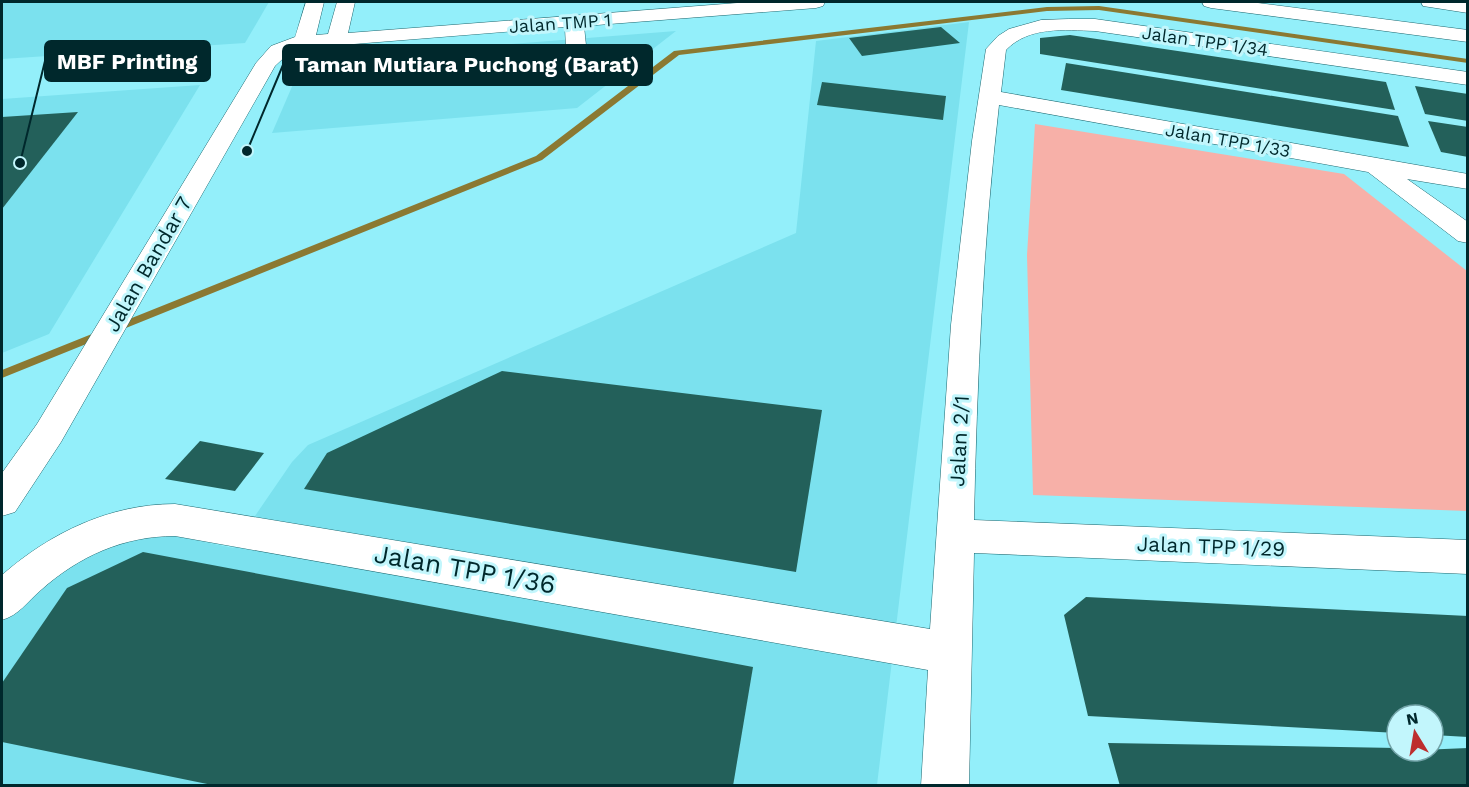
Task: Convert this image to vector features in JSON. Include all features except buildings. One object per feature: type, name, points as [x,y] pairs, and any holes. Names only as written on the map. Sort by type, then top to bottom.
[{"type":"street","points":[[304,42],[315,2]]},
{"type":"street","points":[[336,40],[346,2]]},
{"type":"street","name":"Jalan TMP 1","points":[[304,42],[816,2]]},
{"type":"street","points":[[1218,2],[1467,36]]},
{"type":"street","points":[[1430,2],[1467,7]]},
{"type":"street","points":[[335,77],[577,55],[574,21]]},
{"type":"street","name":"Jalan TPP 1/34","points":[[988,97],[996,50],[1004,39],[1023,30],[1071,24],[1095,25],[1467,79]]},
{"type":"street","name":"Jalan Bandar 7","points":[[2,501],[49,433],[130,291],[266,63],[288,44],[304,42]]},
{"type":"street","name":"Jalan TPP 1/33","points":[[988,97],[1467,182]]},
{"type":"street","name":"Jalan 2/1","points":[[945,786],[955,536],[969,284],[988,97]]},
{"type":"street","points":[[1374,166],[1467,235]]},
{"type":"street","name":"Jalan TPP 1/36","points":[[2,602],[15,585],[45,562],[92,537],[137,522],[175,520],[950,653]]},
{"type":"street","name":"Jalan TPP 1/29","points":[[955,536],[1467,557]]},
{"type":"shaded area","points":[[2,2],[269,2],[245,43],[2,59]]},
{"type":"shaded area","points":[[969,22],[877,785],[2,786],[2,575],[91,551],[127,537],[166,534],[233,548],[292,462],[308,445],[796,233],[816,41]]},
{"type":"shaded area","points":[[676,31],[577,108],[272,133],[297,75],[331,58]]},
{"type":"shaded area","points":[[200,85],[49,334],[2,353],[2,99]]},
{"type":"shaded area","points":[[1035,124],[1344,174],[1467,271],[1467,511],[1033,495],[1027,255]]},
{"type":"waterway","points":[[2,374],[539,158],[677,53],[1047,9],[1099,8],[1468,61]]},
{"type":"place","name":"Taman Mutiara Puchong (Barat)","points":[[247,151]]},
{"type":"place","name":"MBF Printing","points":[[20,163]]}]
